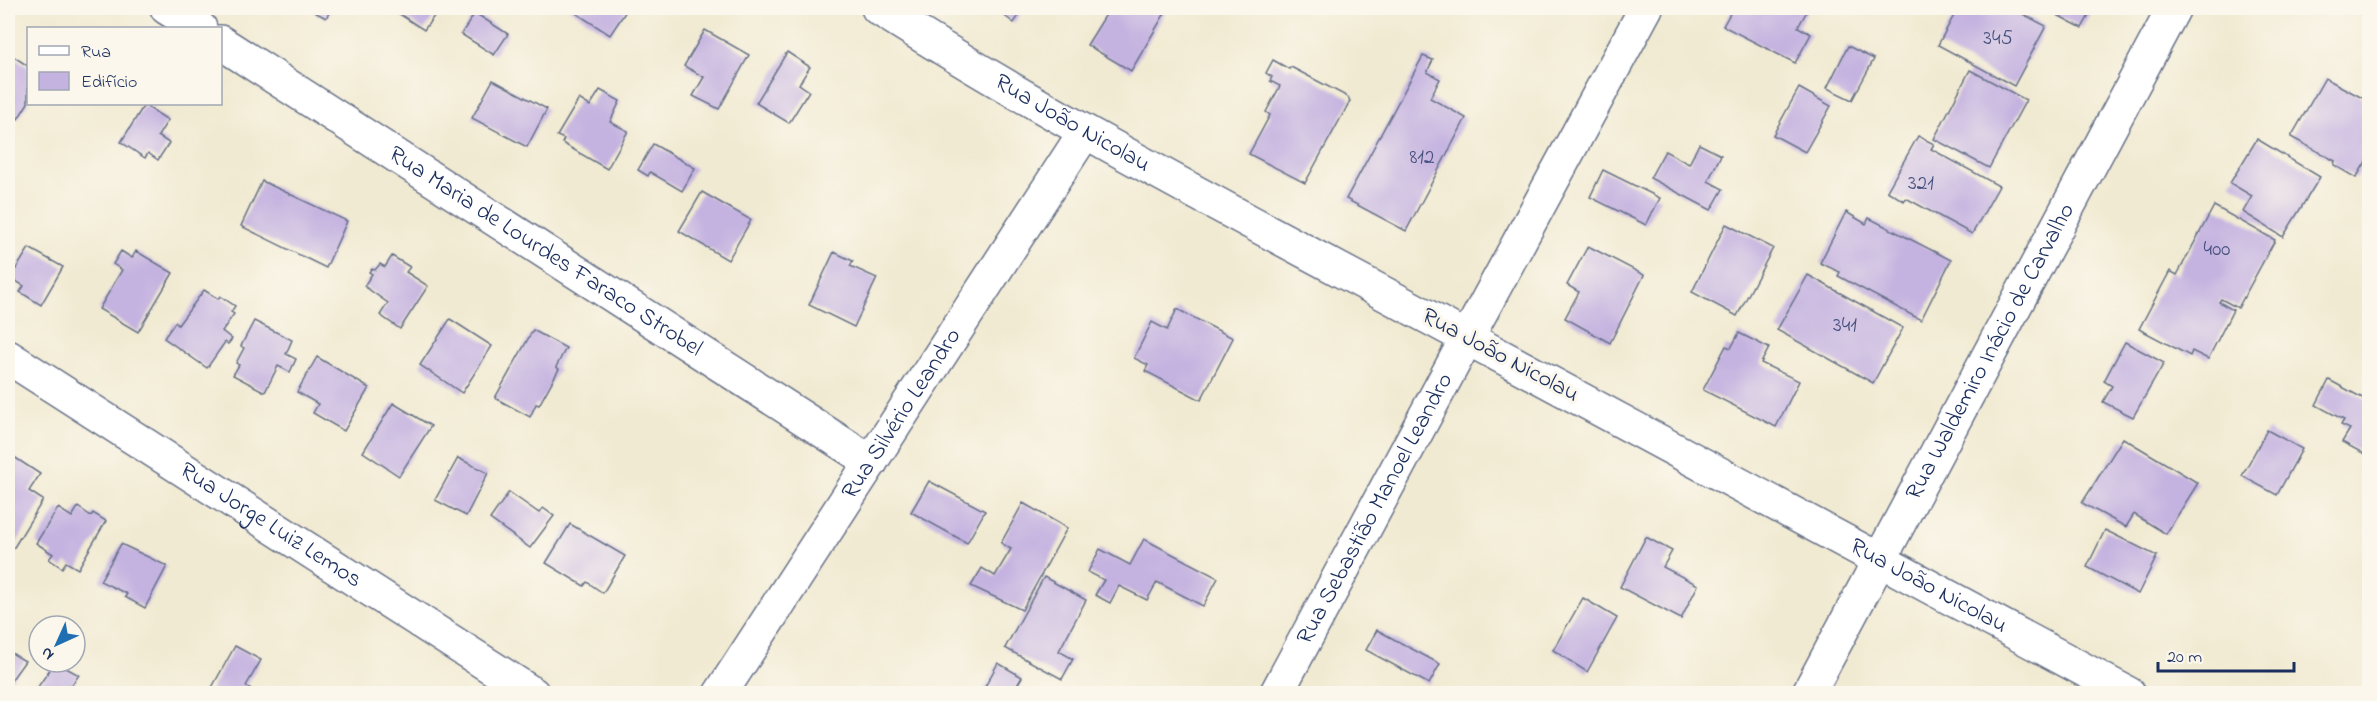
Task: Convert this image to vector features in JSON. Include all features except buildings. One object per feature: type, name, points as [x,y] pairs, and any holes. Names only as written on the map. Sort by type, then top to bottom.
[{"type":"street","points":[[167,8],[198,27]]},
{"type":"street","name":"Rua João Nicolau","points":[[878,8],[972,68],[1085,132],[2129,693]]},
{"type":"street","name":"Rua Sebastião Manoel Leandro","points":[[1276,693],[1646,8]]},
{"type":"street","name":"Rua Waldemiro Inácio de Carvalho","points":[[1808,693],[2174,8]]},
{"type":"street","name":"Rua Maria de Lourdes Faraco Strobel","points":[[222,43],[871,462]]},
{"type":"street","name":"Rua Silvério Leandro","points":[[720,693],[1085,132]]},
{"type":"street","name":"Rua Jorge Luiz Lemos","points":[[8,357],[533,693]]}]
